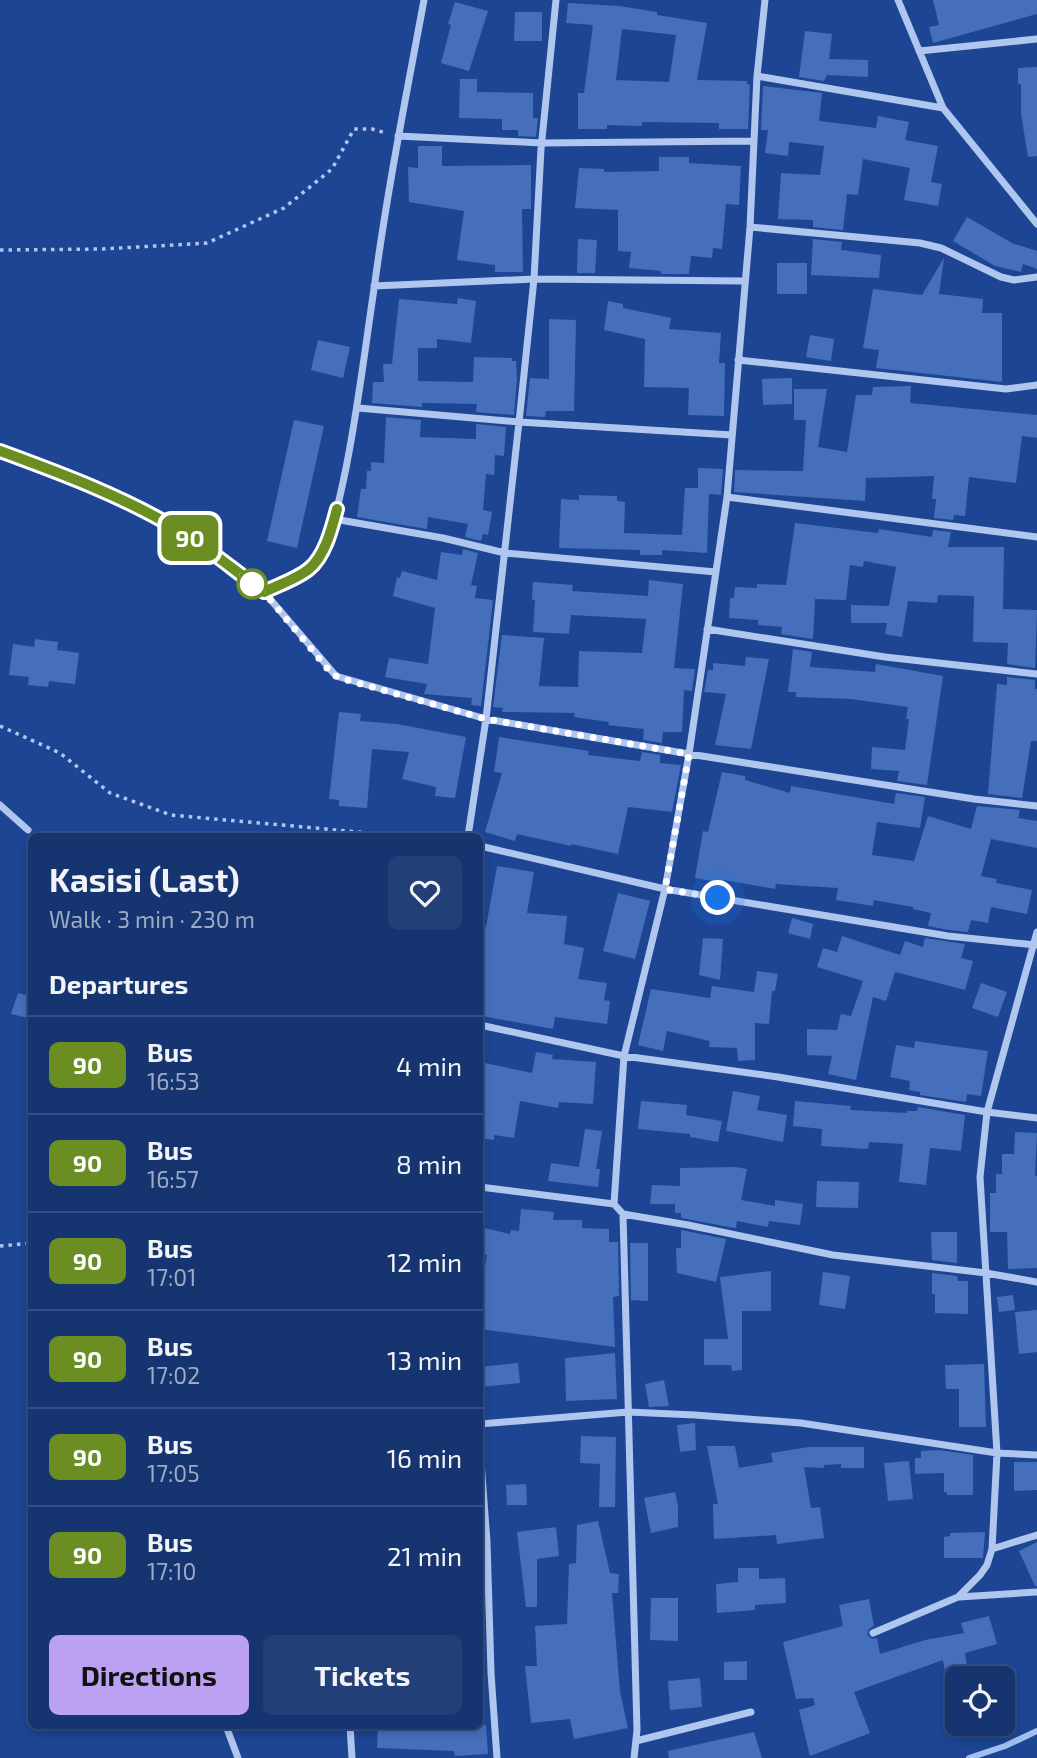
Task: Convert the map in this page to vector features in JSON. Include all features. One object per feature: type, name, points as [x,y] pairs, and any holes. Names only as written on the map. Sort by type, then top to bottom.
[{"type":"street","points":[[264,592],[307,571],[314,564],[321,554],[334,519],[358,408],[398,136],[424,0]]},
{"type":"street","points":[[468,833],[486,719],[519,422],[534,279],[542,143],[556,0]]},
{"type":"street","points":[[614,1204],[624,1056],[665,889],[689,754],[727,497],[750,227],[757,76],[765,0]]},
{"type":"street","points":[[898,0],[943,108],[1037,224]]},
{"type":"street","points":[[919,51],[1037,39]]},
{"type":"street","points":[[757,76],[943,108]]},
{"type":"street","points":[[398,136],[542,143],[754,141]]},
{"type":"street","points":[[750,227],[920,243],[941,248],[1001,277],[1014,280],[1037,277]]},
{"type":"street","points":[[374,286],[534,279],[744,281]]},
{"type":"street","points":[[737,360],[1006,389],[1037,385]]},
{"type":"street","points":[[358,408],[519,422],[732,435]]},
{"type":"street","points":[[0,451],[61,473],[177,529],[264,592],[336,676],[486,719],[689,754],[974,799],[1037,806]]},
{"type":"street","points":[[727,497],[1037,537]]},
{"type":"street","points":[[334,519],[443,538],[505,553],[716,572]]},
{"type":"street","points":[[707,629],[885,657],[1037,674]]},
{"type":"street","points":[[0,805],[28,830]]},
{"type":"street","points":[[483,847],[665,889],[948,936],[1035,945]]},
{"type":"street","points":[[958,1597],[980,1575],[987,1565],[992,1549],[997,1453],[980,1177],[987,1112],[1037,932]]},
{"type":"street","points":[[483,1026],[624,1056],[1037,1118]]},
{"type":"street","points":[[483,1187],[614,1204],[623,1214],[833,1255],[986,1273],[1037,1282]]},
{"type":"street","points":[[623,1214],[636,1741],[634,1758]]},
{"type":"street","points":[[483,1424],[628,1412],[801,1423],[997,1453],[1037,1455]]},
{"type":"street","points":[[483,1488],[497,1758]]},
{"type":"street","points":[[992,1549],[1037,1535]]},
{"type":"street","points":[[873,1633],[958,1597],[1037,1592]]},
{"type":"street","points":[[636,1741],[751,1712]]},
{"type":"street","points":[[227,1729],[237,1758]]},
{"type":"street","points":[[350,1729],[352,1758]]},
{"type":"path","points":[[0,250],[103,249],[207,243],[284,208],[332,169],[354,129],[372,129],[398,136]]},
{"type":"path","points":[[0,726],[60,753],[110,793],[171,815],[370,833]]},
{"type":"path","points":[[0,1246],[28,1243]]},
{"type":"building","points":[[933,0],[1037,0],[1037,14],[933,43],[929,27],[939,25]]},
{"type":"building","points":[[455,2],[488,11],[469,71],[441,63]]},
{"type":"building","points":[[568,3],[619,6],[707,23],[697,80],[747,81],[750,85],[748,129],[719,129],[719,123],[642,122],[642,126],[607,125],[607,129],[578,129],[578,93],[584,93],[593,25],[566,23]],"holes":[[[622,29],[676,35],[669,82],[616,80]]]},
{"type":"building","points":[[515,12],[542,12],[542,41],[514,41]]},
{"type":"building","points":[[805,31],[832,34],[829,59],[868,60],[868,77],[827,75],[824,81],[799,77]]},
{"type":"building","points":[[1037,67],[1037,156],[1028,157],[1021,114],[1018,68]]},
{"type":"building","points":[[460,79],[477,79],[477,92],[533,93],[533,118],[538,118],[536,137],[518,136],[518,130],[502,130],[502,119],[459,118]]},
{"type":"building","points":[[763,86],[822,93],[819,121],[876,128],[878,116],[909,122],[905,140],[938,146],[931,182],[942,184],[938,206],[904,200],[910,168],[863,159],[858,195],[847,194],[843,230],[813,227],[813,220],[778,219],[781,173],[820,175],[824,146],[789,142],[788,156],[765,153],[768,130],[761,130]]},
{"type":"building","points":[[418,146],[442,146],[442,166],[531,165],[531,209],[522,209],[523,272],[495,272],[495,265],[457,260],[464,211],[409,202],[408,167],[418,168]]},
{"type":"building","points":[[659,157],[689,157],[689,163],[741,166],[739,205],[726,204],[722,249],[713,248],[712,258],[691,256],[689,274],[661,274],[661,271],[629,268],[631,252],[618,251],[618,210],[575,208],[579,168],[604,169],[604,172],[659,171]]},
{"type":"building","points":[[967,217],[1012,243],[1037,251],[1037,269],[1023,264],[1021,272],[995,266],[953,241]]},
{"type":"building","points":[[578,239],[597,240],[595,273],[577,273]]},
{"type":"building","points":[[813,239],[842,242],[841,250],[881,255],[879,278],[811,275]]},
{"type":"building","points":[[944,258],[939,294],[983,299],[982,313],[1002,313],[1002,382],[876,368],[879,350],[863,348],[873,289],[922,295]]},
{"type":"building","points":[[777,263],[807,263],[807,294],[777,294]]},
{"type":"building","points":[[458,298],[476,301],[471,343],[437,339],[437,348],[418,348],[418,381],[473,382],[474,357],[512,358],[512,361],[516,361],[517,378],[514,415],[476,412],[477,404],[422,403],[422,407],[372,403],[373,382],[384,382],[383,364],[392,364],[399,299],[457,304]]},
{"type":"building","points":[[608,301],[623,304],[623,308],[671,318],[669,329],[721,333],[719,363],[725,363],[724,416],[688,415],[689,388],[644,387],[645,339],[604,330]]},
{"type":"building","points":[[549,319],[576,320],[574,411],[546,411],[545,417],[526,416],[530,378],[549,379]]},
{"type":"building","points":[[810,335],[834,339],[831,361],[806,357]]},
{"type":"building","points":[[318,340],[350,347],[343,378],[311,370]]},
{"type":"building","points":[[792,378],[792,404],[763,405],[762,379]]},
{"type":"building","points":[[911,386],[910,403],[1037,415],[1037,438],[1022,436],[1016,483],[969,477],[965,516],[954,515],[953,520],[934,518],[934,476],[866,478],[865,501],[734,492],[735,470],[803,471],[806,420],[794,420],[794,389],[827,389],[818,447],[847,452],[856,395],[872,395],[873,387]]},
{"type":"building","points":[[386,417],[421,420],[420,437],[476,439],[476,424],[506,427],[504,456],[495,455],[494,475],[486,474],[483,510],[492,512],[488,535],[483,534],[481,541],[465,537],[468,524],[428,517],[427,529],[357,517],[361,489],[366,489],[367,471],[371,471],[371,462],[384,463]]},
{"type":"building","points":[[294,420],[324,426],[297,548],[267,541]]},
{"type":"building","points":[[698,468],[723,469],[721,495],[709,494],[707,553],[662,550],[662,555],[640,555],[640,550],[559,548],[561,499],[579,500],[579,495],[617,496],[617,501],[625,502],[624,533],[682,535],[685,488],[698,488]]},
{"type":"building","points":[[795,523],[878,533],[879,529],[932,537],[933,530],[951,532],[948,547],[1004,547],[1003,609],[1037,610],[1035,668],[1007,664],[1008,643],[973,642],[974,596],[938,595],[937,603],[908,601],[902,637],[885,634],[887,623],[851,623],[851,605],[889,606],[896,567],[864,561],[863,567],[850,565],[846,600],[815,599],[813,639],[781,634],[782,627],[758,625],[758,620],[729,618],[730,598],[734,598],[735,587],[757,588],[757,584],[786,585]]},
{"type":"building","points":[[463,549],[478,553],[471,585],[477,586],[475,598],[493,600],[481,706],[471,705],[472,698],[424,694],[427,684],[385,677],[389,658],[428,664],[435,608],[393,596],[397,577],[400,578],[402,571],[437,580],[441,552],[462,555]]},
{"type":"building","points":[[649,580],[683,584],[674,668],[695,669],[692,691],[684,690],[682,732],[663,732],[662,743],[643,740],[644,729],[608,725],[609,722],[574,717],[575,713],[502,712],[503,708],[493,707],[502,635],[544,638],[539,686],[578,687],[579,651],[642,653],[646,619],[571,615],[569,634],[533,632],[533,582],[573,585],[572,591],[648,596]]},
{"type":"building","points":[[35,639],[58,642],[57,650],[79,653],[75,684],[49,681],[48,687],[28,685],[29,677],[9,675],[13,644],[34,647]]},
{"type":"building","points":[[793,649],[812,652],[810,667],[875,672],[876,664],[943,676],[927,785],[897,781],[899,771],[871,769],[872,747],[905,750],[908,707],[851,699],[796,697],[796,692],[788,692]]},
{"type":"building","points":[[746,657],[769,659],[751,749],[715,745],[726,694],[704,692],[708,670],[713,670],[713,663],[745,666]]},
{"type":"building","points":[[1007,677],[1035,680],[1037,689],[1037,741],[1031,741],[1022,798],[988,794],[997,684],[1007,685]]},
{"type":"building","points":[[339,712],[361,714],[360,721],[397,724],[466,737],[455,798],[435,796],[436,787],[402,779],[409,752],[372,749],[367,808],[339,806],[339,800],[329,799]]},
{"type":"building","points":[[499,737],[589,751],[588,755],[640,761],[642,752],[660,755],[660,763],[681,765],[672,812],[628,807],[618,854],[517,834],[515,841],[485,832],[502,773],[494,772]]},
{"type":"building","points":[[722,772],[745,776],[745,780],[790,793],[791,786],[894,804],[896,793],[925,797],[920,828],[877,822],[872,855],[914,861],[928,816],[971,829],[977,806],[1020,810],[1018,818],[1037,821],[1037,848],[991,839],[981,876],[997,879],[996,883],[1032,890],[1027,914],[991,907],[988,923],[971,920],[968,932],[949,930],[928,926],[931,913],[913,907],[874,900],[873,906],[836,900],[838,888],[776,884],[775,889],[695,878],[703,831],[708,832]]},
{"type":"building","points":[[497,866],[534,872],[527,913],[567,916],[564,944],[584,948],[578,979],[607,983],[604,1000],[610,1001],[607,1024],[555,1017],[553,1029],[483,1016],[483,927],[486,927]]},
{"type":"building","points":[[618,893],[650,901],[635,959],[603,951]]},
{"type":"building","points":[[792,918],[813,924],[810,939],[788,933]]},
{"type":"building","points":[[842,936],[900,955],[905,941],[923,947],[925,938],[965,944],[961,958],[973,961],[965,990],[895,972],[886,1001],[873,997],[856,1080],[828,1074],[832,1056],[807,1055],[807,1029],[837,1030],[841,1014],[851,1016],[863,981],[817,967],[823,948],[837,952]]},
{"type":"building","points":[[703,938],[723,939],[720,980],[699,975]]},
{"type":"building","points":[[757,971],[778,974],[775,991],[772,991],[769,1024],[755,1023],[755,1060],[738,1061],[737,1048],[709,1047],[710,1041],[667,1031],[663,1051],[638,1045],[651,989],[710,998],[712,986],[754,992]]},
{"type":"building","points":[[981,983],[1007,992],[998,1017],[972,1008]]},
{"type":"building","points":[[18,993],[28,996],[28,1018],[11,1014]]},
{"type":"building","points":[[915,1041],[988,1051],[981,1096],[967,1094],[966,1102],[920,1095],[920,1092],[909,1090],[910,1081],[890,1077],[896,1045],[914,1048]]},
{"type":"building","points":[[536,1052],[553,1055],[552,1059],[596,1062],[593,1104],[559,1102],[558,1108],[520,1101],[514,1138],[494,1135],[494,1140],[483,1138],[483,1063],[532,1073]]},
{"type":"building","points":[[733,1091],[760,1096],[757,1110],[787,1115],[783,1142],[726,1131]]},
{"type":"building","points":[[641,1101],[687,1105],[686,1115],[722,1121],[718,1142],[690,1137],[690,1134],[638,1129]]},
{"type":"building","points":[[795,1101],[851,1106],[850,1110],[907,1113],[917,1111],[918,1107],[965,1115],[961,1151],[930,1148],[926,1185],[899,1182],[903,1144],[869,1142],[868,1149],[821,1146],[822,1129],[793,1126]]},
{"type":"building","points":[[585,1129],[602,1131],[596,1169],[600,1169],[598,1187],[548,1181],[551,1163],[579,1167]]},
{"type":"building","points":[[1015,1132],[1037,1133],[1037,1268],[1008,1269],[1007,1232],[990,1232],[990,1193],[996,1193],[996,1174],[1002,1174],[1002,1154],[1014,1154]]},
{"type":"building","points":[[680,1168],[747,1169],[741,1200],[775,1206],[775,1200],[803,1204],[800,1225],[769,1221],[768,1227],[737,1221],[736,1228],[681,1218],[681,1213],[675,1213],[675,1204],[650,1204],[652,1185],[680,1186]]},
{"type":"building","points":[[817,1181],[859,1182],[858,1208],[816,1207]]},
{"type":"building","points":[[521,1209],[554,1212],[553,1220],[582,1220],[582,1228],[609,1229],[609,1242],[618,1242],[619,1296],[613,1297],[615,1347],[483,1329],[483,1280],[487,1255],[483,1254],[483,1228],[510,1234],[511,1230],[519,1231]]},
{"type":"building","points":[[681,1230],[726,1239],[716,1282],[677,1273],[676,1248],[681,1248]]},
{"type":"building","points":[[931,1232],[957,1232],[957,1263],[932,1260]]},
{"type":"building","points":[[630,1243],[648,1243],[648,1301],[631,1300]]},
{"type":"building","points":[[771,1271],[771,1311],[742,1311],[742,1370],[732,1371],[731,1365],[704,1365],[704,1339],[728,1339],[720,1277]]},
{"type":"building","points":[[823,1272],[850,1276],[845,1309],[819,1305]]},
{"type":"building","points":[[932,1273],[957,1276],[958,1281],[968,1281],[968,1314],[935,1313]]},
{"type":"building","points":[[1013,1295],[1015,1310],[999,1312],[997,1297]]},
{"type":"building","points":[[1037,1310],[1037,1352],[1019,1354],[1015,1312]]},
{"type":"building","points":[[615,1353],[617,1399],[566,1401],[565,1358]]},
{"type":"building","points":[[518,1363],[520,1383],[483,1387],[483,1367]]},
{"type":"building","points":[[984,1364],[986,1427],[959,1427],[959,1389],[946,1389],[945,1365]]},
{"type":"building","points":[[664,1380],[669,1406],[649,1407],[645,1384]]},
{"type":"building","points":[[695,1423],[696,1450],[680,1452],[677,1425]]},
{"type":"building","points":[[581,1436],[616,1437],[615,1507],[599,1507],[600,1464],[580,1463]]},
{"type":"building","points":[[707,1446],[735,1446],[739,1468],[773,1462],[771,1453],[809,1447],[864,1447],[864,1468],[841,1468],[841,1464],[824,1465],[824,1468],[804,1467],[811,1508],[820,1507],[824,1538],[777,1544],[776,1535],[714,1539],[713,1504],[718,1504]]},
{"type":"building","points":[[939,1450],[973,1455],[973,1495],[947,1495],[947,1492],[944,1492],[944,1473],[915,1474],[915,1458],[921,1458],[921,1451]]},
{"type":"building","points":[[909,1461],[913,1499],[888,1501],[884,1463]]},
{"type":"building","points":[[1014,1462],[1037,1462],[1037,1490],[1014,1491]]},
{"type":"building","points":[[526,1484],[527,1505],[507,1505],[506,1485]]},
{"type":"building","points":[[675,1492],[678,1527],[651,1533],[644,1498]]},
{"type":"building","points":[[598,1521],[610,1573],[619,1574],[618,1593],[612,1593],[620,1692],[628,1728],[574,1739],[570,1719],[531,1723],[525,1666],[537,1666],[535,1626],[567,1624],[569,1564],[576,1563],[577,1525]]},
{"type":"building","points":[[556,1527],[559,1556],[537,1559],[537,1607],[526,1607],[517,1532]]},
{"type":"building","points":[[985,1532],[983,1558],[944,1558],[944,1537],[950,1536],[950,1533]]},
{"type":"building","points":[[1037,1542],[1037,1586],[1035,1586],[1019,1551]]},
{"type":"building","points":[[738,1568],[759,1568],[759,1579],[785,1578],[786,1603],[755,1605],[755,1610],[717,1613],[716,1584],[738,1582]]},
{"type":"building","points":[[651,1598],[678,1598],[678,1641],[650,1640]]},
{"type":"building","points":[[869,1599],[874,1626],[869,1629],[867,1635],[872,1639],[877,1638],[880,1654],[925,1640],[964,1633],[961,1623],[989,1616],[997,1644],[965,1653],[967,1666],[945,1666],[945,1671],[943,1660],[854,1692],[870,1733],[810,1756],[799,1710],[815,1705],[813,1698],[796,1699],[783,1642],[843,1626],[839,1605]]},
{"type":"building","points":[[747,1661],[747,1680],[724,1680],[724,1662]]},
{"type":"building","points":[[700,1678],[702,1707],[670,1710],[668,1681]]},
{"type":"building","points":[[483,1725],[486,1725],[488,1754],[455,1756],[454,1751],[377,1748],[378,1729],[483,1729]]},
{"type":"building","points":[[754,1732],[762,1758],[669,1758],[668,1751]]},
{"type":"waterway","points":[[969,1758],[1005,1746],[1037,1731]]},
{"type":"bus line","name":"90","points":[[0,451],[61,473],[177,529],[264,592],[307,571],[314,564],[321,554],[337,509]]},
{"type":"route","points":[[252,584],[242,576],[264,592],[332,674],[340,678],[486,719],[689,754],[665,889],[718,898]]}]
